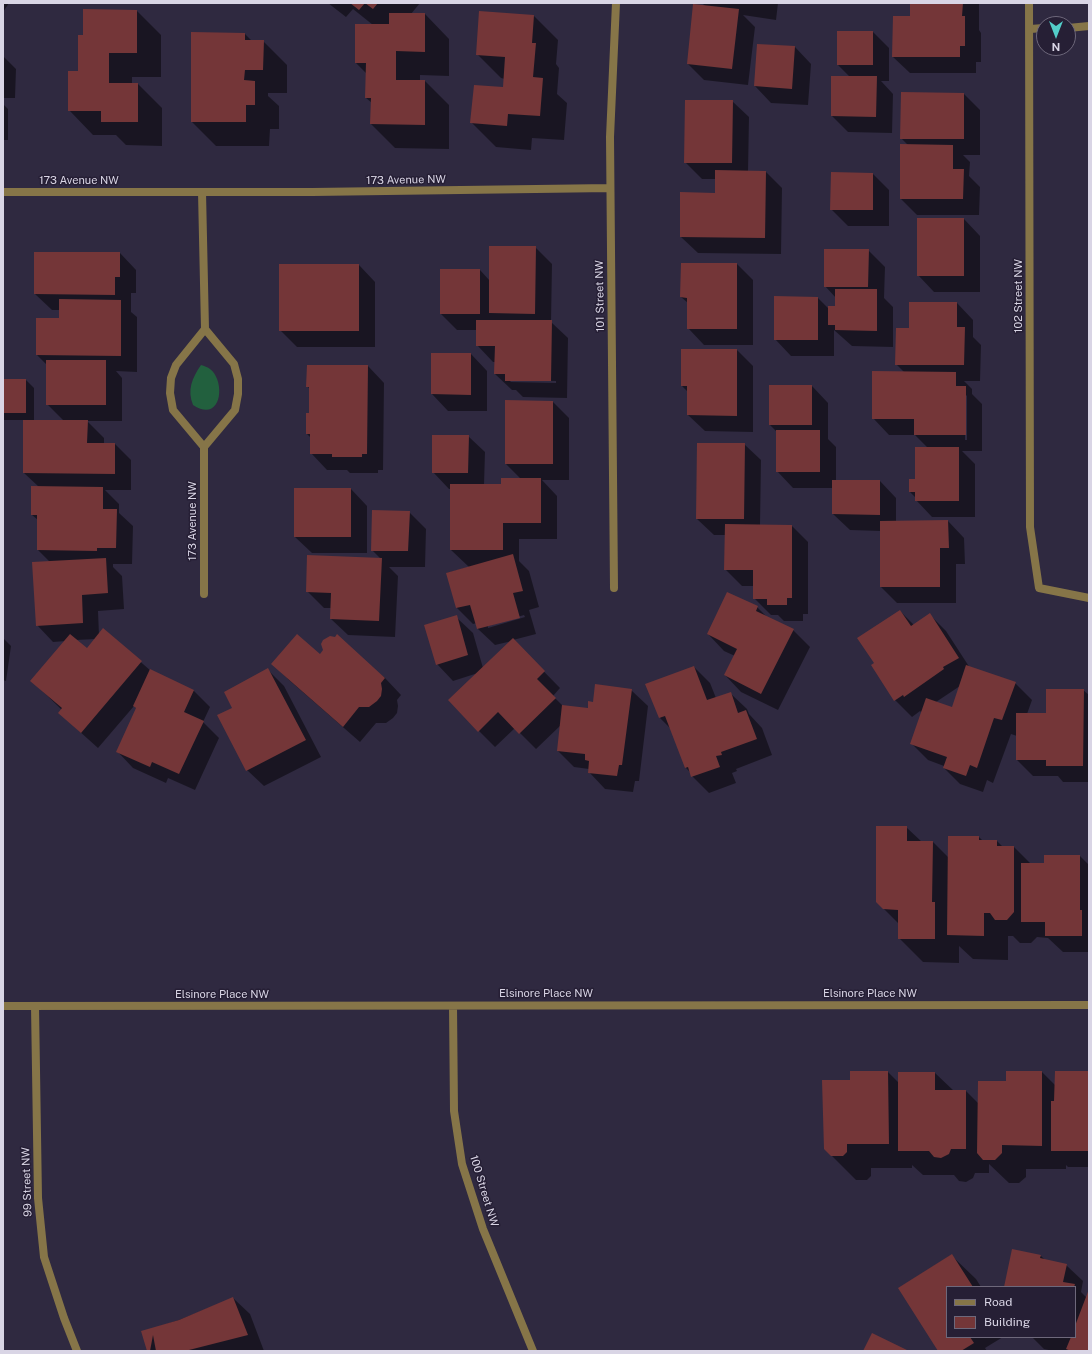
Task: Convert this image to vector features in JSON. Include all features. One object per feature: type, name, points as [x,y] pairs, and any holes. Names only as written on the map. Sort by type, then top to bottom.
[{"type":"street","name":"101 Street NW","points":[[614,588],[610,137],[616,3]]},
{"type":"street","name":"102 Street NW","points":[[1029,3],[1030,527],[1039,588],[1089,598]]},
{"type":"street","points":[[1076,27],[1089,26]]},
{"type":"street","points":[[1030,29],[1036,29]]},
{"type":"street","name":"173 Avenue NW","points":[[3,192],[312,192],[610,188]]},
{"type":"street","points":[[202,192],[205,328],[234,364],[238,379],[238,394],[235,410],[204,447],[173,410],[170,393],[170,378],[176,365],[205,328]]},
{"type":"street","name":"173 Avenue NW","points":[[204,447],[204,594]]},
{"type":"street","name":"Elsinore Place NW","points":[[3,1006],[1089,1005]]},
{"type":"street","name":"99 Street NW","points":[[35,1006],[38,1198],[44,1257],[76,1351]]},
{"type":"street","name":"100 Street NW","points":[[453,1006],[454,1111],[462,1164],[483,1229],[533,1351]]},
{"type":"green space","points":[[201,365],[210,369],[218,382],[218,399],[215,405],[210,409],[203,409],[193,405],[191,400],[191,384]]},
{"type":"building","points":[[350,3],[365,3],[359,10]]},
{"type":"building","points":[[365,3],[378,3],[373,9]]},
{"type":"building","points":[[910,3],[963,3],[962,16],[965,16],[965,46],[960,46],[960,57],[892,57],[893,16],[910,16]]},
{"type":"building","points":[[693,4],[739,9],[732,69],[687,64]]},
{"type":"building","points":[[83,9],[137,10],[137,53],[109,53],[109,83],[138,83],[138,122],[101,122],[101,111],[68,111],[68,71],[78,71],[78,35],[83,35]]},
{"type":"building","points":[[479,11],[534,15],[532,43],[536,43],[533,77],[543,78],[540,116],[508,114],[507,126],[470,123],[474,85],[503,87],[505,57],[476,55]]},
{"type":"building","points":[[389,13],[425,13],[425,52],[396,51],[396,80],[425,80],[425,125],[370,124],[371,98],[365,98],[366,63],[355,63],[355,24],[389,24]]},
{"type":"building","points":[[837,31],[873,31],[873,65],[837,65]]},
{"type":"building","points":[[191,32],[245,33],[245,40],[264,40],[263,70],[245,70],[244,80],[255,81],[255,105],[246,105],[246,122],[191,122]]},
{"type":"building","points":[[757,44],[795,46],[792,89],[754,86]]},
{"type":"building","points":[[831,76],[877,76],[876,117],[831,116]]},
{"type":"building","points":[[901,92],[964,93],[964,139],[900,139]]},
{"type":"building","points":[[685,100],[733,100],[732,163],[684,163]]},
{"type":"building","points":[[900,144],[953,145],[953,169],[964,169],[963,199],[900,199]]},
{"type":"building","points":[[715,170],[766,171],[765,238],[680,237],[680,192],[715,193]]},
{"type":"building","points":[[831,172],[873,173],[873,210],[830,210]]},
{"type":"building","points":[[917,218],[964,218],[964,276],[917,276]]},
{"type":"building","points":[[489,246],[536,246],[535,314],[489,313]]},
{"type":"building","points":[[824,249],[869,249],[868,287],[824,287]]},
{"type":"building","points":[[34,252],[120,252],[120,277],[115,277],[115,295],[34,294]]},
{"type":"building","points":[[681,263],[737,263],[737,329],[687,329],[687,298],[680,297]]},
{"type":"building","points":[[279,264],[359,264],[359,331],[279,331]]},
{"type":"building","points":[[440,269],[480,269],[480,314],[440,314]]},
{"type":"building","points":[[835,289],[877,289],[877,331],[835,330],[835,325],[828,325],[828,306],[835,306]]},
{"type":"building","points":[[774,296],[818,297],[818,340],[774,340]]},
{"type":"building","points":[[59,299],[121,300],[121,356],[36,355],[36,318],[59,318]]},
{"type":"building","points":[[909,302],[957,302],[957,327],[965,327],[964,365],[895,365],[896,328],[909,328]]},
{"type":"building","points":[[476,320],[552,320],[551,381],[505,381],[505,374],[494,374],[495,346],[476,346]]},
{"type":"building","points":[[681,349],[737,349],[737,416],[687,415],[687,386],[681,386]]},
{"type":"building","points":[[431,353],[471,353],[471,395],[431,394]]},
{"type":"building","points":[[46,360],[106,360],[106,405],[46,405]]},
{"type":"building","points":[[307,365],[368,365],[367,454],[362,454],[362,457],[332,457],[332,454],[310,454],[310,434],[306,434],[306,413],[309,413],[309,387],[306,387]]},
{"type":"building","points":[[872,371],[956,372],[956,386],[966,386],[966,435],[914,435],[914,419],[872,419]]},
{"type":"building","points":[[3,379],[26,379],[26,413],[3,413]]},
{"type":"building","points":[[769,385],[812,385],[812,425],[769,425]]},
{"type":"building","points":[[505,400],[553,401],[553,464],[505,464]]},
{"type":"building","points":[[23,420],[88,420],[87,443],[115,443],[115,474],[23,473]]},
{"type":"building","points":[[776,430],[820,430],[820,472],[776,472]]},
{"type":"building","points":[[432,435],[469,435],[468,473],[432,473]]},
{"type":"building","points":[[697,443],[745,443],[744,519],[696,519]]},
{"type":"building","points":[[915,447],[959,447],[959,501],[915,501],[915,492],[909,492],[909,479],[915,479]]},
{"type":"building","points":[[501,478],[541,478],[541,523],[503,523],[503,550],[450,550],[450,484],[501,484]]},
{"type":"building","points":[[832,480],[880,480],[880,515],[832,514]]},
{"type":"building","points":[[31,486],[103,487],[103,509],[117,509],[116,548],[97,548],[97,551],[37,550],[37,515],[31,515]]},
{"type":"building","points":[[294,488],[351,488],[351,537],[294,537]]},
{"type":"building","points":[[372,510],[410,511],[408,551],[371,551]]},
{"type":"building","points":[[948,520],[949,548],[940,548],[940,587],[880,587],[880,521]]},
{"type":"building","points":[[725,524],[792,525],[792,598],[787,598],[787,605],[767,605],[767,599],[753,599],[753,570],[724,570]]},
{"type":"building","points":[[513,554],[523,591],[513,593],[520,618],[477,629],[470,605],[456,608],[446,573]]},
{"type":"building","points":[[307,555],[382,558],[379,621],[330,619],[331,593],[306,592]]},
{"type":"building","points":[[106,558],[108,593],[82,595],[83,623],[36,626],[32,562]]},
{"type":"building","points":[[727,592],[758,606],[756,611],[794,629],[761,694],[724,675],[737,649],[707,634]]},
{"type":"building","points":[[900,610],[911,626],[930,613],[959,658],[943,667],[944,669],[904,697],[903,695],[894,701],[871,665],[874,663],[857,638]]},
{"type":"building","points":[[457,615],[468,655],[436,665],[424,625]]},
{"type":"building","points":[[103,628],[142,661],[81,733],[58,713],[62,708],[30,681],[70,634],[87,648]]},
{"type":"building","points":[[297,634],[320,654],[323,650],[321,644],[323,640],[330,636],[335,637],[337,634],[385,678],[381,683],[381,696],[369,707],[359,707],[343,727],[271,664]]},
{"type":"building","points":[[513,638],[545,671],[537,679],[556,698],[519,734],[498,712],[478,732],[448,700]]},
{"type":"building","points":[[966,665],[1016,682],[1002,720],[994,718],[977,768],[970,765],[966,776],[943,768],[947,757],[910,744],[926,698],[952,707]]},
{"type":"building","points":[[694,666],[707,700],[731,692],[738,713],[746,710],[757,739],[721,752],[722,755],[716,756],[720,767],[691,777],[688,767],[685,768],[665,716],[659,718],[645,684]]},
{"type":"building","points":[[268,668],[306,740],[246,771],[217,715],[232,708],[224,692]]},
{"type":"building","points":[[150,669],[194,690],[184,712],[204,721],[179,774],[152,762],[150,767],[116,752],[136,708],[133,706]]},
{"type":"building","points":[[595,684],[632,689],[622,765],[619,765],[617,776],[588,773],[589,761],[585,760],[585,754],[557,751],[562,705],[588,708],[588,701],[593,702]]},
{"type":"building","points":[[1046,689],[1084,689],[1083,766],[1046,766],[1046,760],[1016,760],[1016,713],[1046,713]]},
{"type":"building","points":[[876,826],[907,826],[907,841],[933,841],[932,902],[935,902],[935,939],[898,939],[898,910],[883,909],[876,902]]},
{"type":"building","points":[[948,836],[979,836],[979,840],[997,840],[997,846],[1014,846],[1014,912],[1007,920],[995,920],[990,913],[984,913],[984,936],[947,935]]},
{"type":"building","points":[[1044,855],[1080,855],[1080,910],[1082,910],[1082,936],[1045,936],[1045,922],[1021,922],[1021,863],[1044,863]]},
{"type":"building","points":[[850,1071],[888,1071],[889,1144],[847,1144],[847,1152],[843,1156],[831,1156],[824,1149],[822,1080],[850,1080]]},
{"type":"building","points":[[1006,1071],[1042,1071],[1042,1146],[1002,1145],[1002,1153],[995,1160],[983,1160],[977,1153],[978,1081],[1006,1081]]},
{"type":"building","points":[[1055,1071],[1089,1071],[1089,1151],[1051,1151],[1051,1101],[1054,1101]]},
{"type":"building","points":[[898,1072],[935,1072],[935,1090],[966,1090],[966,1149],[951,1149],[949,1154],[941,1158],[934,1157],[929,1151],[898,1151]]},
{"type":"building","points":[[1012,1249],[1041,1255],[1040,1258],[1067,1264],[1063,1282],[1075,1284],[1074,1286],[1004,1286]]},
{"type":"building","points":[[952,1254],[972,1286],[946,1286],[946,1338],[971,1338],[974,1343],[961,1351],[938,1351],[898,1288]]},
{"type":"building","points":[[1089,1289],[1089,1351],[1071,1351],[1066,1349],[1071,1338],[1076,1338],[1076,1323]]},
{"type":"building","points":[[233,1297],[248,1335],[185,1351],[156,1351],[153,1335],[150,1351],[147,1351],[141,1331],[179,1320]]},
{"type":"building","points":[[872,1333],[909,1351],[863,1351]]}]
